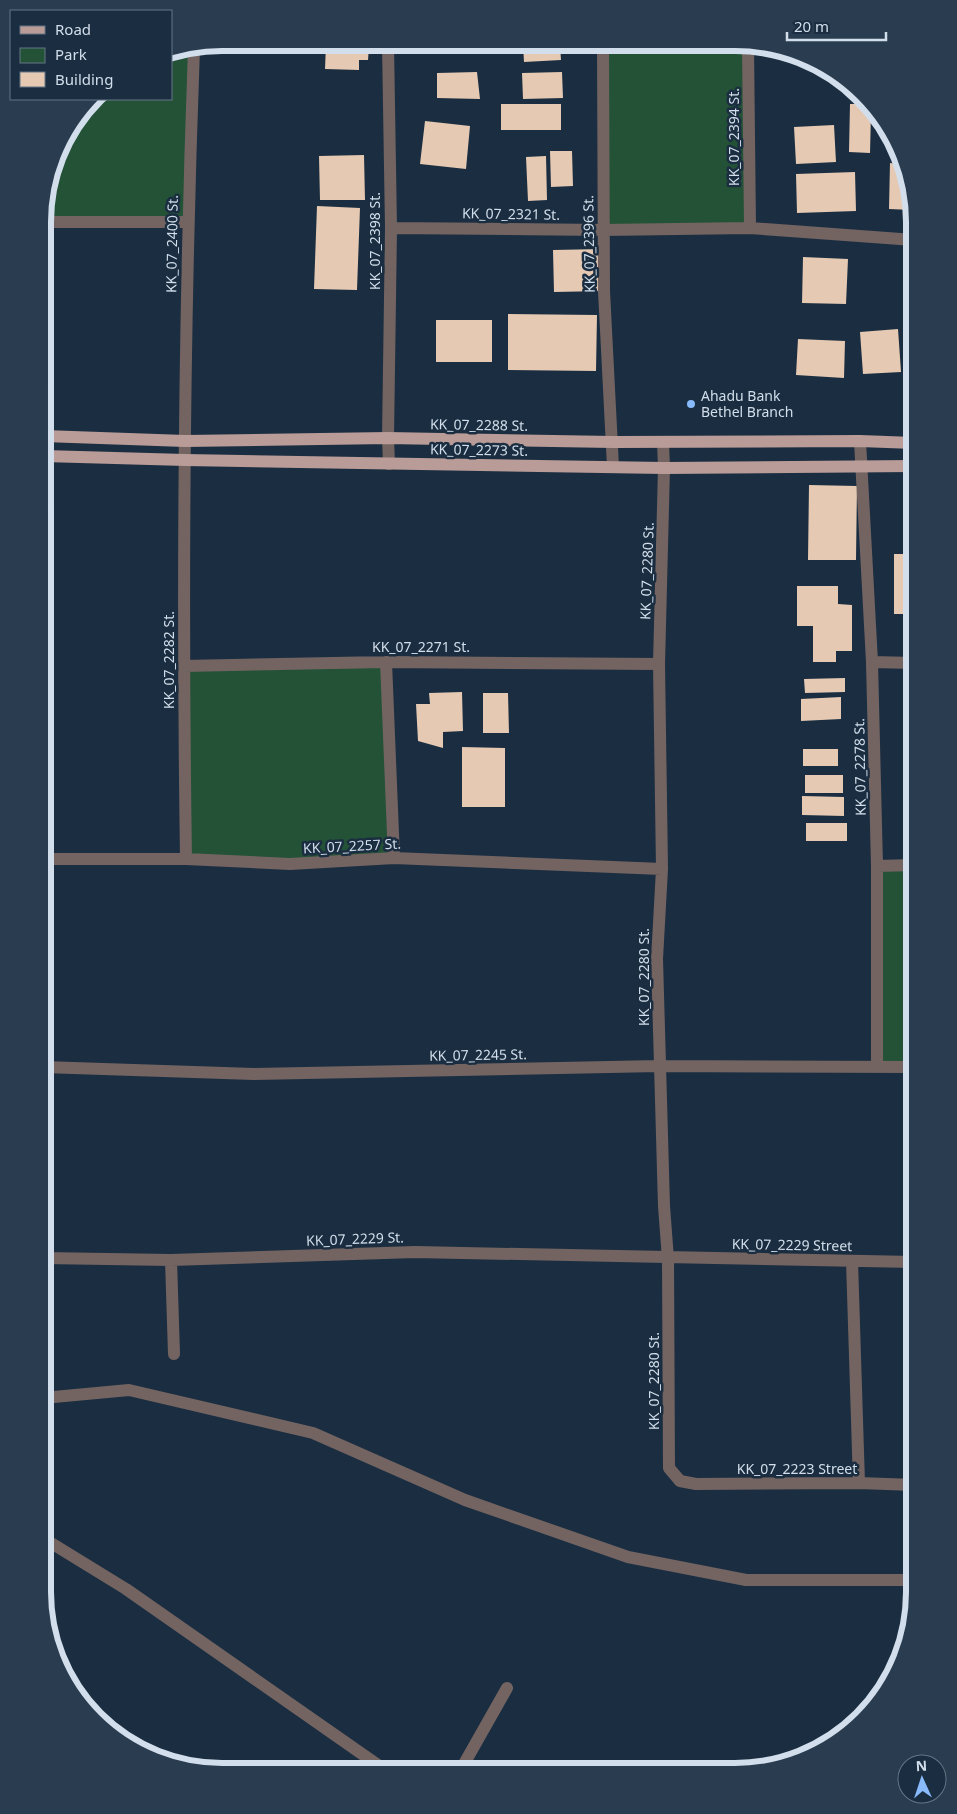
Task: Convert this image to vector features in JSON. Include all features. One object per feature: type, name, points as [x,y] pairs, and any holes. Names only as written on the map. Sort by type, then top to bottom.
[{"type":"main road","name":"KK_07_2288 St.","points":[[51,436],[185,441],[388,438],[613,442],[860,441],[906,443]]},
{"type":"main road","name":"KK_07_2273 St.","points":[[51,456],[664,468],[906,466]]},
{"type":"street","name":"KK_07_2398 St.","points":[[388,51],[391,228],[388,438],[390,464]]},
{"type":"street","name":"KK_07_2396 St.","points":[[603,51],[604,291],[613,467]]},
{"type":"street","name":"KK_07_2394 St.","points":[[748,52],[750,228]]},
{"type":"street","name":"KK_07_2400 St.","points":[[185,460],[187,222],[194,54]]},
{"type":"street","points":[[51,222],[187,222]]},
{"type":"street","name":"KK_07_2321 St.","points":[[391,228],[603,230],[750,228],[906,239]]},
{"type":"street","name":"KK_07_2278 St.","points":[[860,441],[863,466],[872,662],[877,866],[877,1067]]},
{"type":"street","name":"KK_07_2280 St.","points":[[663,442],[659,664],[662,869],[657,959],[664,1206],[668,1258],[669,1468],[680,1481]]},
{"type":"street","name":"KK_07_2282 St.","points":[[185,460],[183,666],[186,859]]},
{"type":"street","points":[[386,662],[394,858]]},
{"type":"street","name":"KK_07_2271 St.","points":[[183,666],[386,662],[659,664]]},
{"type":"street","points":[[872,662],[906,663]]},
{"type":"street","name":"KK_07_2257 St.","points":[[51,860],[186,859],[290,864],[394,858],[662,869]]},
{"type":"street","points":[[877,866],[906,865]]},
{"type":"street","name":"KK_07_2245 St.","points":[[51,1067],[254,1074],[659,1066],[905,1067]]},
{"type":"street","name":"KK_07_2229 St.","points":[[51,1258],[170,1260],[414,1252],[668,1258]]},
{"type":"street","name":"KK_07_2229 Street","points":[[668,1258],[905,1262]]},
{"type":"street","points":[[170,1260],[174,1354]]},
{"type":"street","points":[[852,1262],[859,1483]]},
{"type":"street","points":[[51,1397],[129,1390],[314,1433],[465,1500],[628,1557],[746,1580],[905,1580]]},
{"type":"street","name":"KK_07_2223 Street","points":[[680,1481],[696,1484],[859,1483],[905,1485]]},
{"type":"street","points":[[51,1544],[126,1590],[375,1763]]},
{"type":"street","points":[[465,1763],[507,1688]]},
{"type":"green space","points":[[603,51],[748,52],[750,228],[603,230]]},
{"type":"green space","points":[[194,54],[187,222],[51,222],[53,200],[60,167],[74,137],[94,109],[103,100],[172,100],[172,59]]},
{"type":"green space","points":[[386,662],[394,858],[186,859],[183,666]]},
{"type":"green space","points":[[906,865],[905,1067],[877,1067],[877,866]]},
{"type":"building","points":[[326,51],[369,51],[368,60],[359,60],[359,70],[325,69]]},
{"type":"building","points":[[523,51],[560,51],[561,60],[524,62]]},
{"type":"building","points":[[477,72],[480,99],[437,98],[437,73]]},
{"type":"building","points":[[562,72],[563,98],[523,99],[522,73]]},
{"type":"building","points":[[501,104],[561,104],[561,130],[501,130]]},
{"type":"building","points":[[850,104],[858,104],[871,119],[870,153],[849,152]]},
{"type":"building","points":[[425,121],[470,126],[466,169],[420,164]]},
{"type":"building","points":[[834,125],[836,162],[796,164],[794,127]]},
{"type":"building","points":[[550,151],[572,151],[573,186],[551,187]]},
{"type":"building","points":[[364,155],[365,200],[320,200],[319,156]]},
{"type":"building","points":[[546,156],[547,200],[528,201],[526,157]]},
{"type":"building","points":[[890,163],[896,164],[897,167],[905,210],[889,209]]},
{"type":"building","points":[[855,172],[856,211],[797,213],[796,174]]},
{"type":"building","points":[[317,206],[360,208],[357,290],[314,289]]},
{"type":"building","points":[[603,249],[604,291],[554,292],[553,250]]},
{"type":"building","points":[[803,257],[848,259],[846,304],[802,303]]},
{"type":"building","points":[[508,314],[597,315],[596,371],[508,370]]},
{"type":"building","points":[[436,320],[492,320],[492,362],[436,362]]},
{"type":"building","points":[[898,329],[901,372],[863,374],[860,332]]},
{"type":"building","points":[[798,339],[845,341],[844,378],[796,375]]},
{"type":"building","points":[[809,485],[857,486],[856,560],[808,560]]},
{"type":"building","points":[[894,554],[906,554],[906,614],[894,614]]},
{"type":"building","points":[[797,586],[838,586],[838,604],[852,605],[852,651],[836,651],[836,662],[813,662],[813,626],[797,626]]},
{"type":"building","points":[[845,678],[845,692],[805,693],[804,679]]},
{"type":"building","points":[[462,692],[463,731],[443,732],[443,748],[418,741],[416,704],[430,704],[429,693]]},
{"type":"building","points":[[483,693],[508,693],[509,733],[483,733]]},
{"type":"building","points":[[841,697],[841,719],[801,721],[801,699]]},
{"type":"building","points":[[462,747],[505,748],[505,807],[462,807]]},
{"type":"building","points":[[803,749],[838,749],[838,766],[803,766]]},
{"type":"building","points":[[906,767],[906,801],[903,801]]},
{"type":"building","points":[[805,775],[843,775],[843,793],[805,793]]},
{"type":"building","points":[[802,796],[844,797],[844,816],[802,815]]},
{"type":"building","points":[[806,823],[847,823],[847,841],[806,841]]},
{"type":"place","name":"Ahadu Bank Bethel Branch","points":[[691,404]]}]
